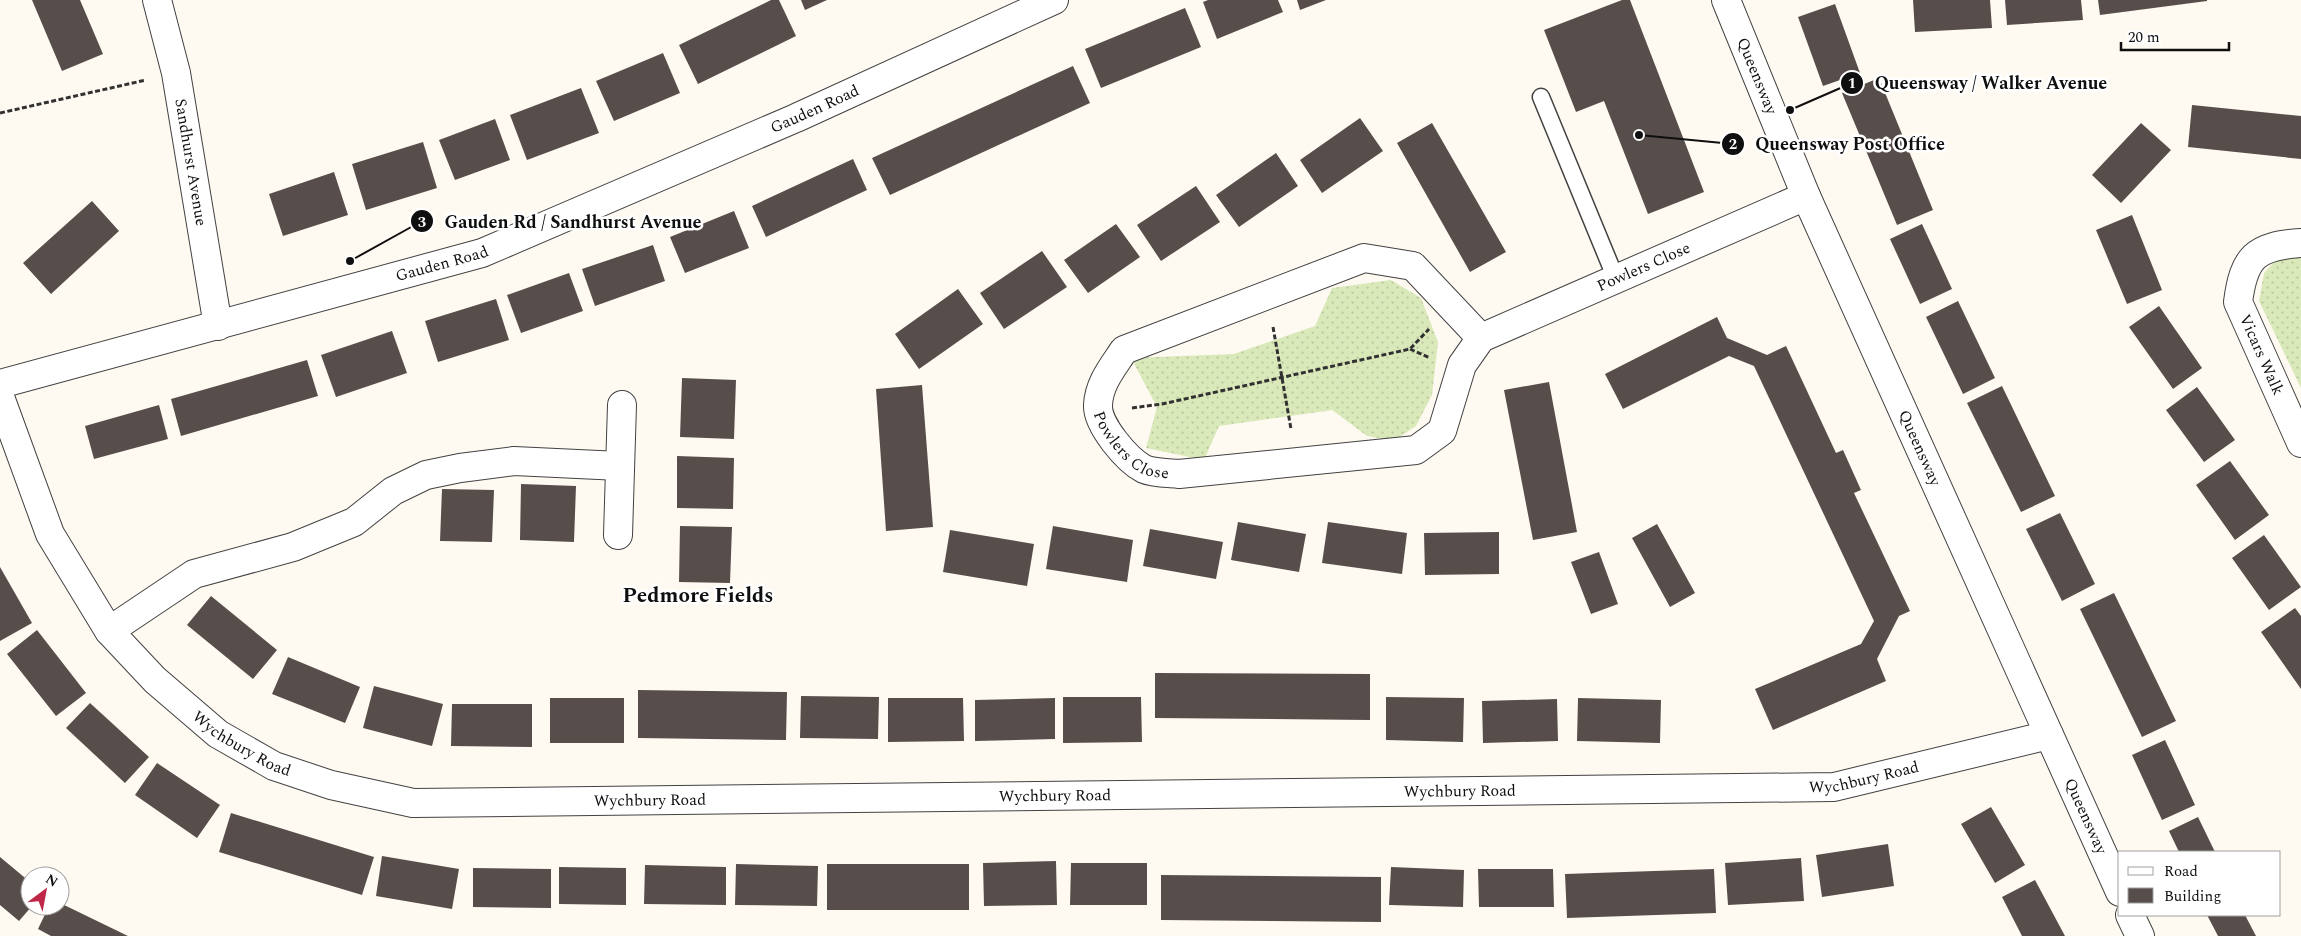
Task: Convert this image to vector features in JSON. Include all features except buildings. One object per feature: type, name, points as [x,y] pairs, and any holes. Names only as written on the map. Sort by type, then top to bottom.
[{"type":"street","name":"Sandhurst Avenue","points":[[158,0],[176,74],[218,326]]},
{"type":"street","name":"Gauden Road","points":[[0,384],[482,253],[796,118],[1054,0]]},
{"type":"street","name":"Queensway","points":[[1726,0],[1806,196],[2118,888]]},
{"type":"street","name":"Powlers Close","points":[[1481,338],[1413,266],[1364,258],[1124,350],[1104,380],[1098,406],[1107,431],[1122,450],[1145,469],[1179,474],[1416,450],[1442,431],[1462,365],[1481,338],[1806,196]]},
{"type":"street","name":"Vicars Walk","points":[[2301,243],[2279,244],[2253,257],[2241,277],[2238,302],[2301,443]]},
{"type":"street","name":"Wychbury Road","points":[[0,397],[50,534],[108,631],[155,680],[218,734],[274,766],[331,785],[413,804],[1834,788],[2049,735]]},
{"type":"street","points":[[618,535],[622,405]]},
{"type":"street","points":[[108,631],[194,574],[293,546],[354,522],[393,491],[426,475],[460,468],[514,461],[620,466]]},
{"type":"street","points":[[2130,916],[2140,936]]},
{"type":"lane","points":[[1541,97],[1616,279]]},
{"type":"path","points":[[0,112],[176,74]]},
{"type":"path","points":[[1267,296],[1297,462]]},
{"type":"path","points":[[1100,412],[1162,404],[1410,349],[1451,305]]},
{"type":"green space","points":[[2301,256],[2301,388],[2259,301],[2264,273],[2275,261]]},
{"type":"green space","points":[[1391,280],[1421,298],[1438,342],[1432,395],[1416,426],[1394,441],[1367,436],[1332,410],[1219,426],[1204,460],[1146,448],[1157,407],[1131,358],[1234,354],[1315,326],[1332,288]]},
{"type":"place","name":"Queensway / Walker Avenue","points":[[1790,110]]},
{"type":"place","name":"Queensway Post Office","points":[[1639,135]]},
{"type":"place","name":"Gauden Rd / Sandhurst Avenue","points":[[350,261]]},
{"type":"district","name":"Pedmore Fields","points":[[698,596]]}]
